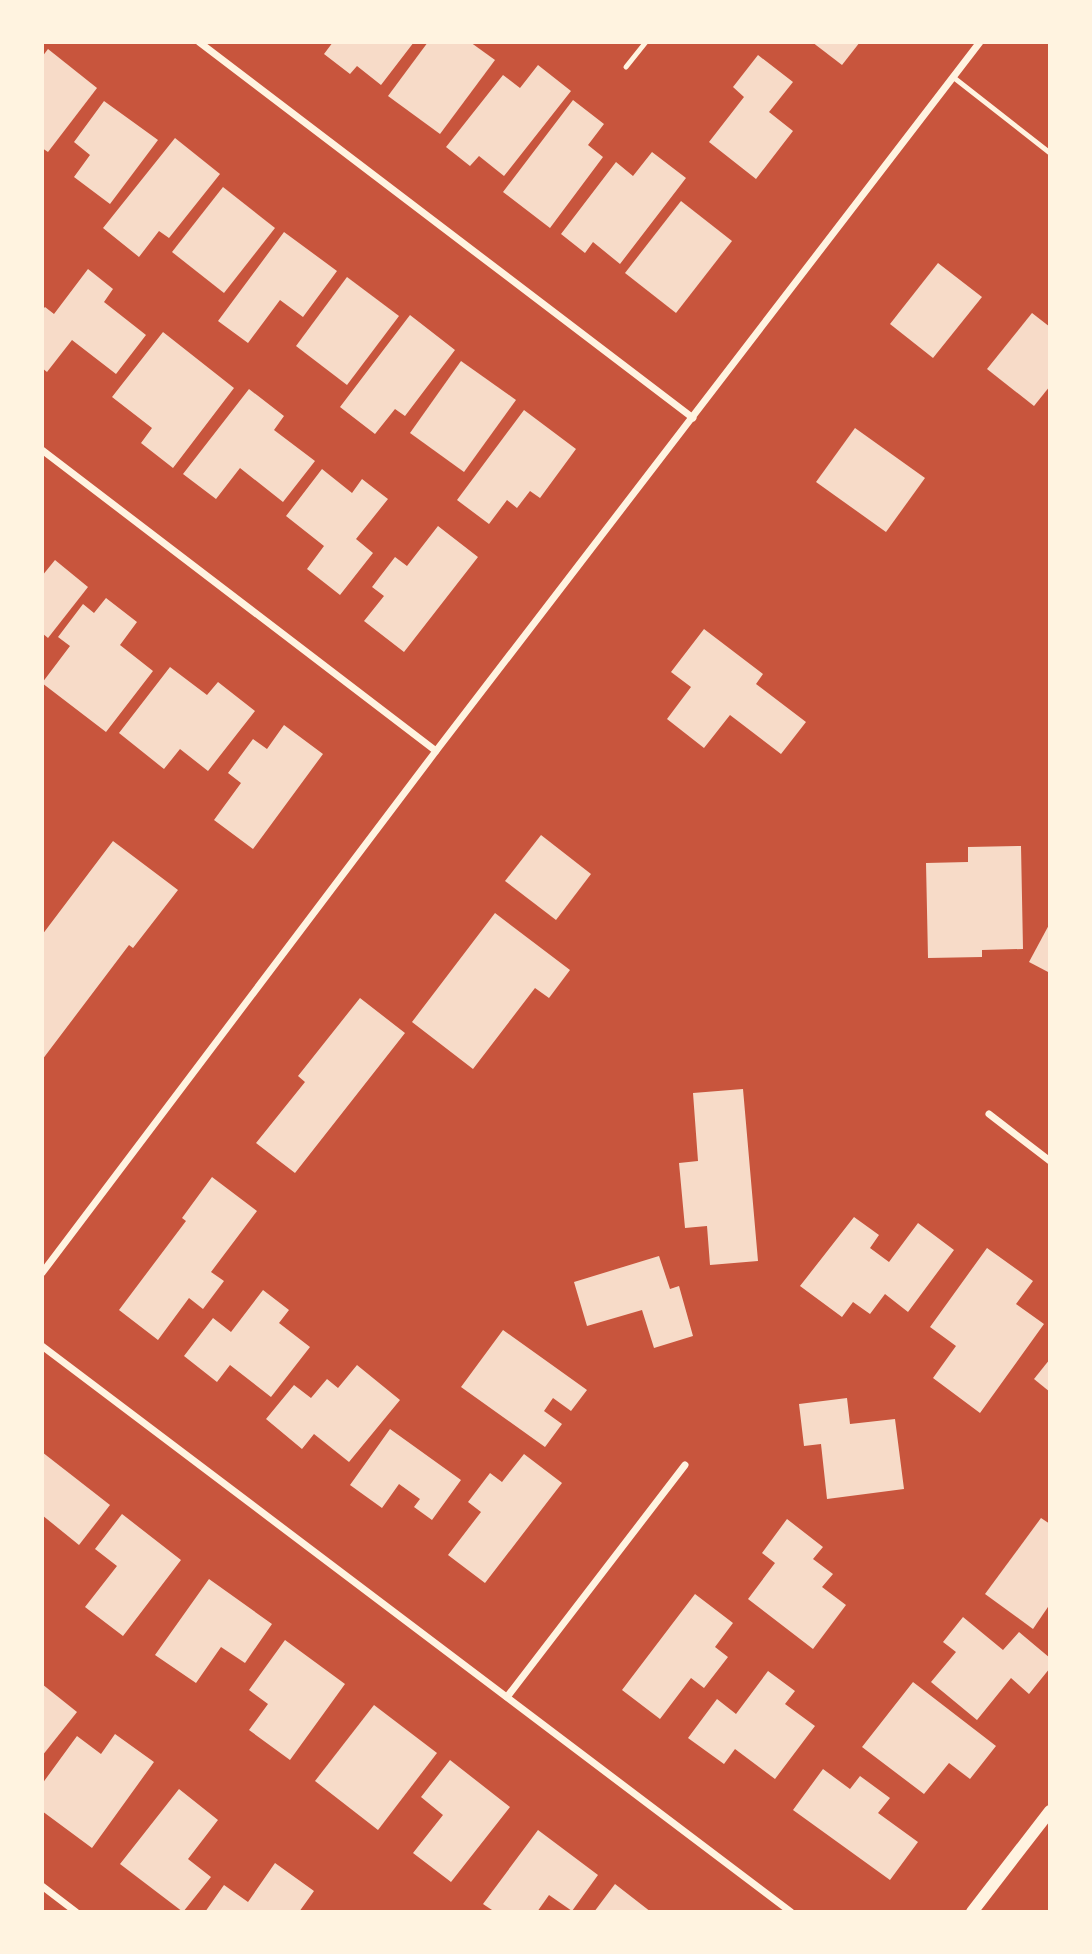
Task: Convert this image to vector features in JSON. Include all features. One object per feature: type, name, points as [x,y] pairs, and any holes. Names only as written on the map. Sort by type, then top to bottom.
[{"type":"street","points":[[199,42],[693,418]]},
{"type":"street","points":[[42,1273],[436,751],[980,42]]},
{"type":"street","points":[[42,450],[436,751]]},
{"type":"street","points":[[989,1114],[1050,1161]]},
{"type":"street","points":[[42,1346],[791,1912]]},
{"type":"street","points":[[507,1697],[685,1465]]},
{"type":"street","points":[[972,1912],[1050,1811]]},
{"type":"street","points":[[42,1886],[76,1912]]},
{"type":"lane","points":[[626,67],[646,42]]},
{"type":"lane","points":[[953,78],[1050,153]]},
{"type":"building","points":[[333,42],[414,42],[381,85],[357,66],[350,74],[324,54]]},
{"type":"building","points":[[428,42],[470,42],[495,60],[440,134],[388,96]]},
{"type":"building","points":[[812,42],[860,42],[842,65]]},
{"type":"building","points":[[48,49],[97,88],[48,152],[42,148],[42,57]]},
{"type":"building","points":[[758,55],[793,82],[769,112],[793,131],[756,179],[709,142],[744,97],[733,87]]},
{"type":"building","points":[[538,65],[571,91],[504,176],[479,156],[470,166],[446,147],[503,75],[520,88]]},
{"type":"building","points":[[573,100],[604,124],[588,145],[603,157],[550,228],[503,192]]},
{"type":"building","points":[[104,101],[158,140],[110,204],[74,177],[90,155],[74,142]]},
{"type":"building","points":[[175,138],[220,174],[169,238],[159,231],[139,257],[103,228]]},
{"type":"building","points":[[652,152],[686,178],[620,264],[593,242],[585,253],[561,234],[616,162],[633,176]]},
{"type":"building","points":[[223,187],[275,228],[224,293],[172,252]]},
{"type":"building","points":[[681,201],[732,241],[676,313],[625,273]]},
{"type":"building","points":[[284,232],[337,271],[303,317],[280,300],[248,343],[218,321]]},
{"type":"building","points":[[938,263],[982,297],[933,358],[890,324]]},
{"type":"building","points":[[88,269],[113,289],[104,302],[146,335],[116,374],[72,340],[47,372],[42,368],[42,310],[45,307],[54,314]]},
{"type":"building","points":[[347,277],[399,316],[347,385],[296,346]]},
{"type":"building","points":[[1032,313],[1050,327],[1050,386],[1034,406],[987,369]]},
{"type":"building","points":[[410,315],[455,350],[405,416],[395,409],[375,434],[340,407]]},
{"type":"building","points":[[163,332],[234,388],[173,468],[141,443],[152,428],[112,397]]},
{"type":"building","points":[[461,361],[516,400],[464,472],[410,433]]},
{"type":"building","points":[[249,389],[284,416],[274,430],[315,461],[283,502],[240,468],[216,499],[183,474]]},
{"type":"building","points":[[524,410],[576,449],[540,498],[530,491],[517,508],[507,500],[489,524],[457,500]]},
{"type":"building","points":[[855,428],[925,478],[886,532],[816,482]]},
{"type":"building","points":[[322,469],[352,493],[362,479],[388,499],[356,539],[373,553],[340,595],[307,569],[324,546],[286,516]]},
{"type":"building","points":[[438,526],[478,557],[404,652],[364,621],[384,596],[372,587],[395,557],[407,566]]},
{"type":"building","points":[[55,560],[88,587],[48,638],[42,633],[42,576]]},
{"type":"building","points":[[106,598],[137,622],[120,645],[153,671],[106,732],[42,683],[70,646],[58,637],[83,604],[94,613]]},
{"type":"building","points":[[704,629],[763,674],[756,684],[806,722],[781,754],[730,715],[704,748],[667,719],[691,687],[671,672]]},
{"type":"building","points":[[170,667],[207,695],[218,682],[255,711],[208,771],[180,749],[164,769],[119,733]]},
{"type":"building","points":[[284,725],[323,754],[253,849],[214,820],[241,783],[228,773],[253,739],[267,749]]},
{"type":"building","points":[[541,835],[591,874],[556,920],[505,881]]},
{"type":"building","points":[[113,841],[178,890],[133,948],[129,945],[42,1060],[42,935]]},
{"type":"building","points":[[1021,846],[1023,949],[982,950],[982,957],[928,958],[926,863],[968,862],[968,847]]},
{"type":"building","points":[[495,913],[570,970],[549,998],[535,988],[473,1069],[412,1022]]},
{"type":"building","points":[[1050,923],[1050,973],[1029,962]]},
{"type":"building","points":[[360,998],[405,1033],[295,1173],[256,1143],[305,1082],[298,1076]]},
{"type":"building","points":[[743,1089],[758,1261],[710,1265],[707,1226],[685,1228],[679,1163],[698,1161],[693,1093]]},
{"type":"building","points":[[212,1177],[257,1211],[211,1272],[224,1281],[203,1309],[189,1298],[158,1340],[119,1310],[186,1221],[182,1218]]},
{"type":"building","points":[[854,1217],[879,1235],[870,1248],[889,1262],[918,1223],[954,1250],[908,1312],[885,1294],[870,1314],[853,1302],[842,1317],[800,1286]]},
{"type":"building","points":[[987,1248],[1033,1281],[1016,1304],[1044,1324],[980,1413],[933,1378],[956,1346],[930,1327]]},
{"type":"building","points":[[659,1256],[670,1289],[679,1286],[693,1336],[654,1348],[642,1310],[587,1326],[574,1282]]},
{"type":"building","points":[[263,1290],[289,1310],[279,1323],[310,1347],[271,1397],[230,1365],[217,1382],[184,1356],[213,1318],[231,1332]]},
{"type":"building","points":[[503,1330],[587,1390],[571,1411],[553,1398],[544,1411],[562,1424],[545,1447],[461,1387]]},
{"type":"building","points":[[1050,1359],[1050,1392],[1034,1379]]},
{"type":"building","points":[[357,1365],[400,1400],[349,1462],[314,1434],[302,1449],[266,1419],[294,1385],[311,1398],[327,1379],[338,1388]]},
{"type":"building","points":[[847,1398],[850,1424],[895,1419],[904,1489],[827,1499],[821,1444],[804,1446],[799,1404]]},
{"type":"building","points":[[390,1429],[461,1480],[432,1520],[414,1507],[420,1499],[399,1484],[382,1508],[350,1485]]},
{"type":"building","points":[[42,1452],[110,1505],[79,1545],[42,1515]]},
{"type":"building","points":[[524,1454],[562,1483],[485,1583],[448,1555],[481,1512],[468,1502],[490,1473],[502,1482]]},
{"type":"building","points":[[122,1514],[181,1560],[123,1636],[85,1607],[117,1566],[95,1549]]},
{"type":"building","points":[[1041,1518],[1050,1524],[1050,1604],[1033,1629],[985,1594]]},
{"type":"building","points":[[787,1519],[823,1547],[813,1559],[833,1574],[822,1587],[846,1605],[813,1649],[748,1599],[775,1563],[762,1553]]},
{"type":"building","points":[[209,1579],[272,1624],[245,1663],[221,1647],[196,1683],[155,1655]]},
{"type":"building","points":[[695,1594],[733,1623],[715,1647],[728,1657],[704,1688],[691,1678],[660,1719],[622,1690]]},
{"type":"building","points":[[963,1617],[1003,1650],[1019,1632],[1050,1658],[1050,1668],[1029,1694],[1011,1678],[977,1720],[931,1682],[956,1652],[943,1642]]},
{"type":"building","points":[[285,1640],[345,1684],[290,1760],[249,1730],[268,1704],[249,1690]]},
{"type":"building","points":[[768,1671],[795,1691],[785,1704],[815,1726],[775,1779],[735,1749],[724,1764],[688,1738],[717,1699],[736,1714]]},
{"type":"building","points":[[913,1682],[996,1746],[970,1779],[949,1763],[924,1794],[862,1747]]},
{"type":"building","points":[[42,1684],[77,1712],[42,1756]]},
{"type":"building","points":[[374,1705],[437,1753],[378,1830],[315,1781]]},
{"type":"building","points":[[115,1734],[154,1762],[92,1848],[42,1811],[42,1784],[77,1736],[101,1754]]},
{"type":"building","points":[[450,1760],[510,1807],[451,1882],[413,1853],[443,1815],[421,1797]]},
{"type":"building","points":[[823,1769],[850,1789],[860,1776],[890,1798],[878,1813],[918,1842],[890,1880],[793,1810]]},
{"type":"building","points":[[179,1789],[218,1820],[188,1859],[211,1877],[183,1912],[120,1864]]},
{"type":"building","points":[[538,1830],[598,1875],[572,1911],[549,1895],[537,1912],[495,1912],[483,1904]]},
{"type":"building","points":[[275,1863],[314,1891],[299,1912],[205,1912],[224,1885],[248,1902]]},
{"type":"building","points":[[615,1884],[651,1912],[594,1912]]}]
